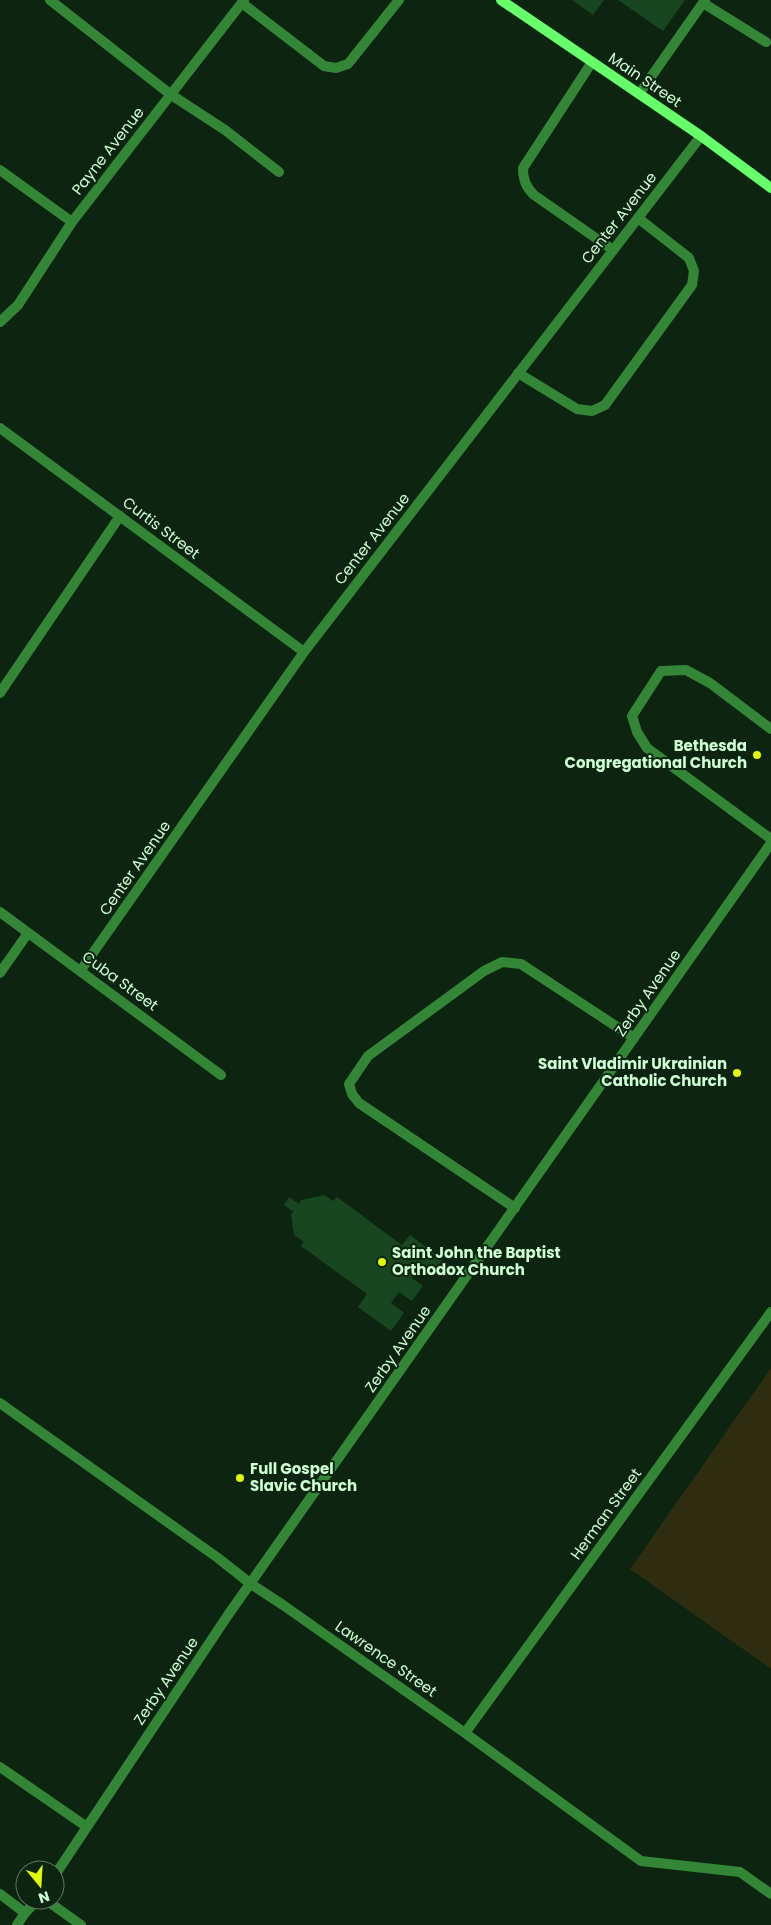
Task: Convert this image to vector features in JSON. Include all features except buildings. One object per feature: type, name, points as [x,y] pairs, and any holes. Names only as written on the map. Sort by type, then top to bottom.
[{"type":"street","points":[[50,0],[170,94],[225,130],[279,172]]},
{"type":"street","points":[[243,1],[324,66],[336,68],[348,64],[399,0]]},
{"type":"street","name":"Main Street","points":[[500,0],[701,136],[771,188]]},
{"type":"street","name":"Payne Avenue","points":[[0,322],[18,305],[72,222],[243,1]]},
{"type":"street","points":[[639,94],[704,2],[766,42]]},
{"type":"street","points":[[592,62],[523,168],[523,178],[527,187],[534,195],[614,250]]},
{"type":"street","name":"Center Avenue","points":[[81,970],[304,652],[701,136]]},
{"type":"street","points":[[0,170],[72,222]]},
{"type":"street","points":[[518,374],[577,409],[592,411],[605,405],[692,284],[694,270],[689,258],[638,218]]},
{"type":"street","name":"Curtis Street","points":[[0,428],[304,652]]},
{"type":"street","points":[[0,693],[120,516]]},
{"type":"street","points":[[771,729],[710,684],[686,670],[660,671],[632,716],[637,732],[647,748],[771,839]]},
{"type":"street","name":"Zerby Avenue","points":[[65,1860],[251,1584],[771,843]]},
{"type":"street","name":"Cuba Street","points":[[0,912],[222,1075]]},
{"type":"street","points":[[0,973],[28,933]]},
{"type":"street","points":[[515,1208],[359,1103],[352,1094],[349,1084],[368,1056],[484,971],[502,962],[521,964],[634,1038]]},
{"type":"street","name":"Herman Street","points":[[465,1733],[771,1312]]},
{"type":"street","name":"Lawrence Street","points":[[0,1403],[218,1558],[251,1584],[465,1733],[641,1861],[740,1872],[771,1894]]},
{"type":"street","points":[[0,1767],[87,1827]]},
{"type":"street","points":[[0,1894],[25,1913]]},
{"type":"street","points":[[17,1925],[28,1910]]},
{"type":"street","points":[[60,1910],[81,1925]]},
{"type":"shaded area","points":[[771,1368],[771,1669],[630,1569]]},
{"type":"place","name":"Bethesda Congregational Church","points":[[757,755]]},
{"type":"place","name":"Saint Vladimir Ukrainian Catholic Church","points":[[737,1073]]},
{"type":"place","name":"Saint John the Baptist Orthodox Church","points":[[382,1262]]},
{"type":"place","name":"Full Gospel Slavic Church","points":[[240,1478]]}]
